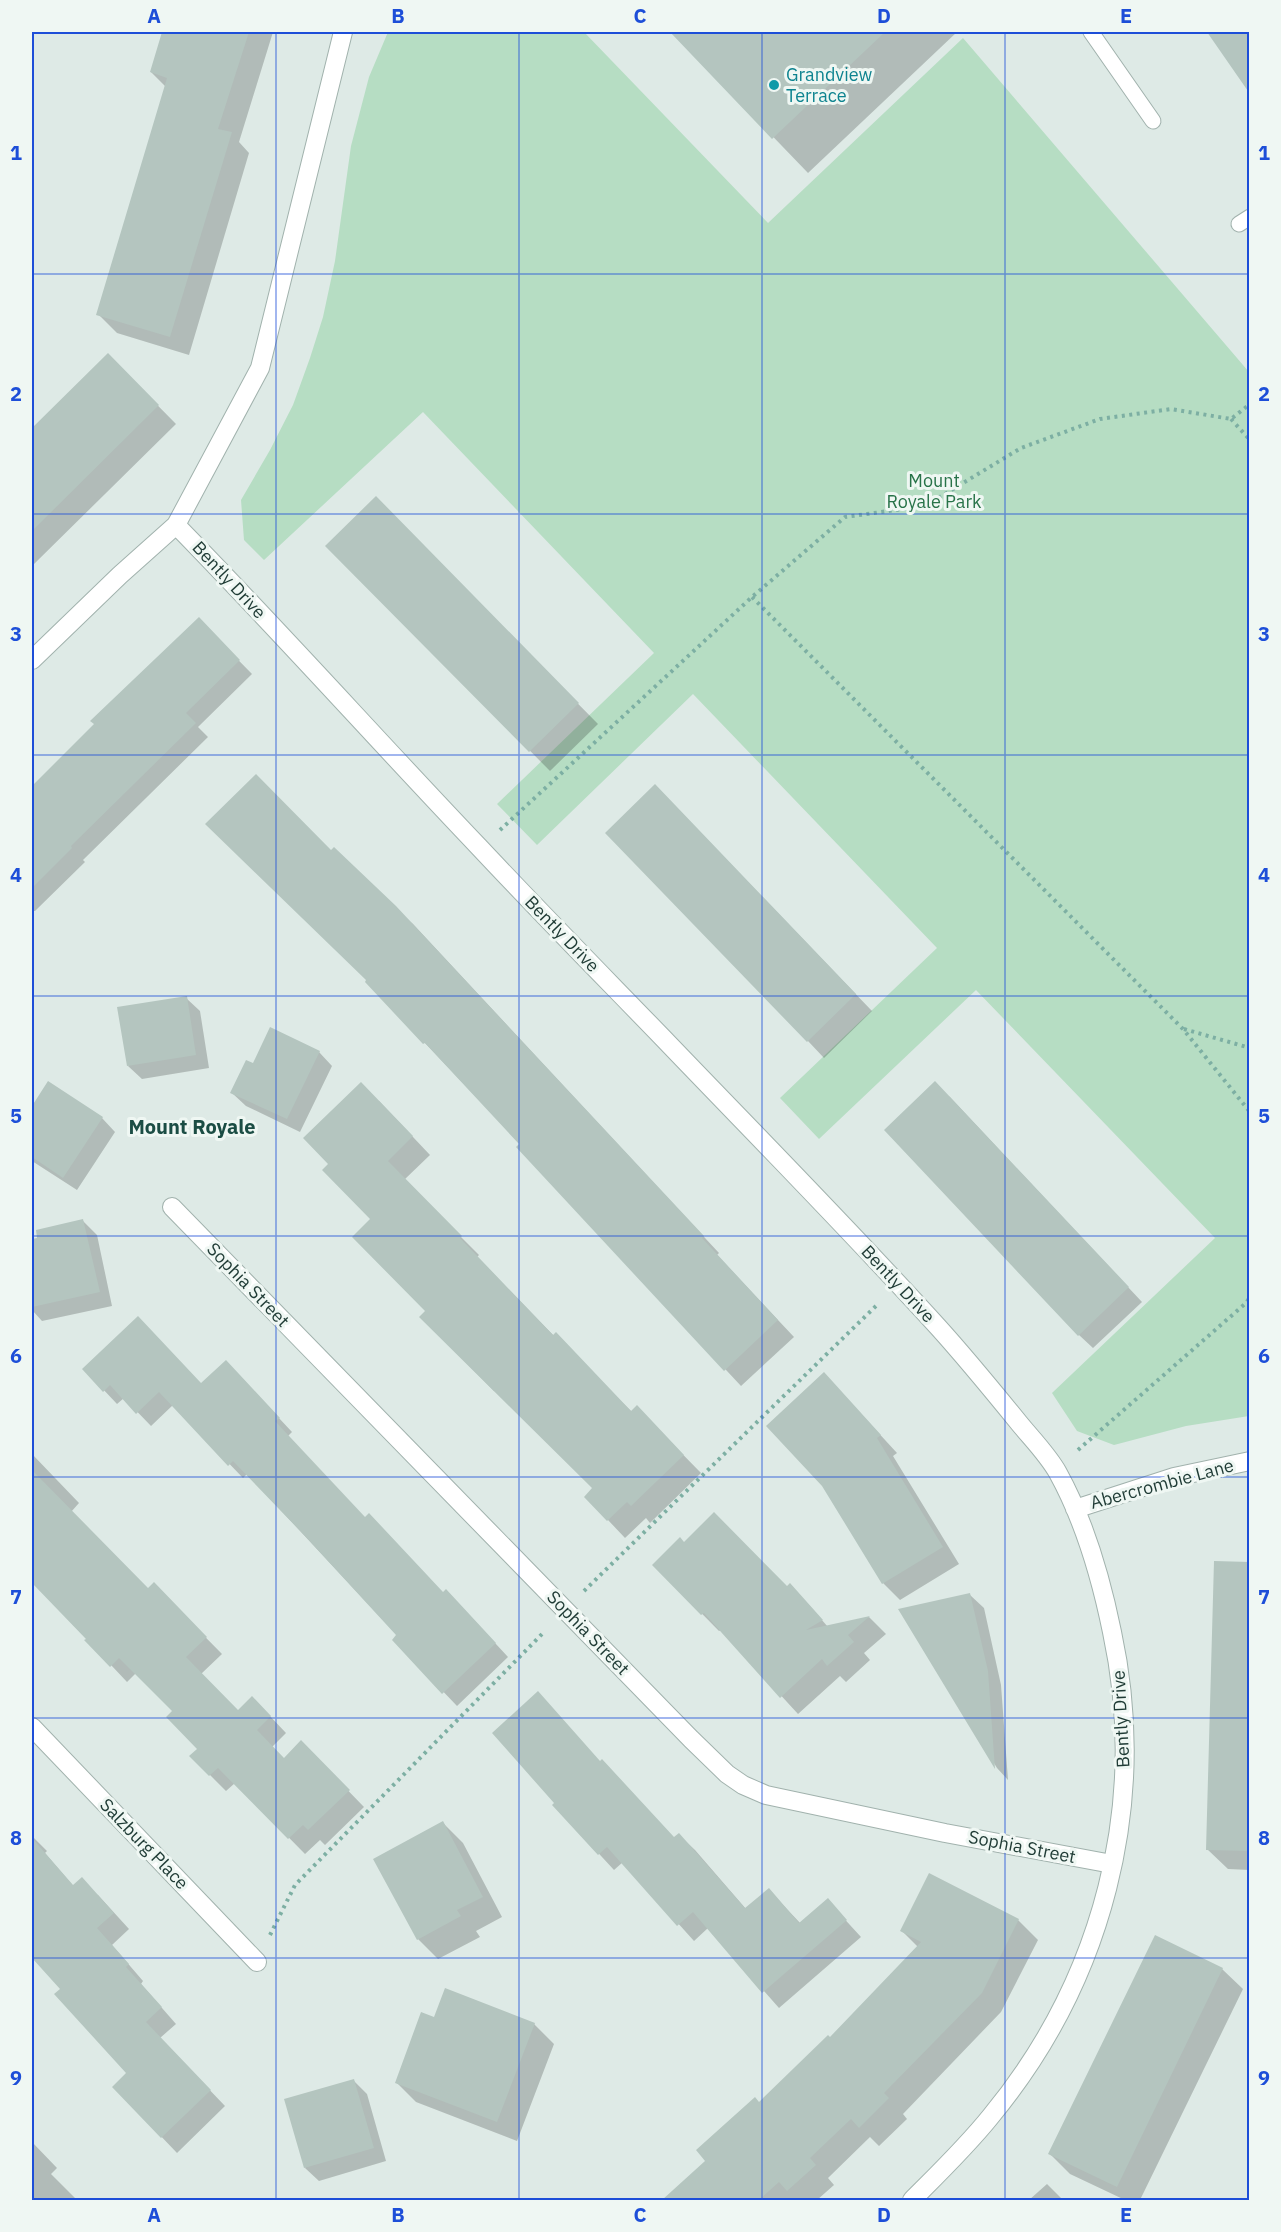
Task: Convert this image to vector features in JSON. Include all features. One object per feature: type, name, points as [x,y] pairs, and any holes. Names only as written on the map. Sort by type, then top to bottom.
[{"type":"street","points":[[32,660],[120,575],[176,525],[260,368],[344,32]]},
{"type":"street","name":"Bently Drive","points":[[176,525],[480,848],[899,1283],[980,1375],[1056,1469],[1075,1509],[1100,1578],[1121,1678],[1125,1725],[1124,1785],[1120,1821],[1096,1932],[1064,2006],[1043,2042],[994,2113],[912,2200]]},
{"type":"street","name":"Sophia Street","points":[[172,1207],[727,1774],[743,1785],[766,1795],[821,1808],[1112,1864]]},
{"type":"street","name":"Abercrombie Lane","points":[[1075,1509],[1174,1477],[1250,1461]]},
{"type":"street","name":"Salzburg Place","points":[[32,1727],[257,1962]]},
{"type":"lane","points":[[1091,32],[1153,121]]},
{"type":"path","points":[[1231,419],[1250,404]]},
{"type":"path","points":[[480,848],[752,597],[845,517],[925,506],[1021,448],[1100,418],[1171,408],[1231,419],[1250,440]]},
{"type":"path","points":[[752,597],[1183,1029],[1250,1112]]},
{"type":"path","points":[[1183,1029],[1250,1048]]},
{"type":"path","points":[[1056,1469],[1246,1303],[1250,1297]]},
{"type":"green space","name":"Mount Royale Park","points":[[388,32],[584,32],[768,223],[963,38],[1249,372],[1249,1416],[1186,1426],[1114,1445],[1077,1431],[1052,1393],[1215,1238],[976,990],[819,1139],[780,1098],[937,948],[693,694],[537,845],[497,804],[654,653],[423,412],[264,560],[244,540],[241,500],[293,405],[323,317],[335,261],[351,146],[369,77]]},
{"type":"building","points":[[162,32],[249,32],[218,129],[232,132],[170,337],[96,315],[167,78],[150,72]]},
{"type":"building","name":"Grandview Terrace","points":[[670,32],[885,32],[772,139]]},
{"type":"building","points":[[1207,32],[1250,32],[1250,94]]},
{"type":"building","points":[[108,353],[159,405],[32,531],[32,428]]},
{"type":"building","points":[[376,496],[579,703],[529,752],[325,546]]},
{"type":"building","points":[[199,617],[240,660],[186,713],[196,723],[71,846],[72,848],[32,888],[32,786],[94,724],[90,721]]},
{"type":"building","points":[[256,774],[331,850],[334,847],[396,906],[704,1236],[702,1238],[778,1320],[724,1371],[516,1147],[519,1144],[365,982],[366,980],[205,824]]},
{"type":"building","points":[[655,784],[856,994],[807,1042],[605,833]]},
{"type":"building","points":[[187,996],[196,1055],[127,1066],[117,1007]]},
{"type":"building","points":[[270,1027],[320,1051],[287,1119],[230,1093],[246,1060],[253,1063]]},
{"type":"building","points":[[48,1081],[103,1117],[63,1178],[32,1157],[32,1106]]},
{"type":"building","points":[[935,1081],[1129,1287],[1078,1336],[884,1130]]},
{"type":"building","points":[[361,1082],[413,1136],[388,1161],[462,1236],[460,1238],[553,1335],[556,1332],[631,1411],[637,1405],[684,1455],[631,1506],[627,1502],[607,1521],[584,1497],[592,1488],[419,1317],[425,1311],[352,1237],[370,1219],[322,1170],[328,1164],[303,1138]]},
{"type":"building","points":[[83,1219],[100,1292],[32,1307],[32,1239],[37,1238],[36,1230]]},
{"type":"building","points":[[138,1316],[201,1383],[226,1360],[280,1418],[275,1421],[365,1517],[369,1513],[443,1592],[446,1589],[496,1643],[442,1694],[392,1640],[396,1635],[304,1535],[233,1461],[228,1466],[159,1392],[136,1414],[110,1385],[103,1392],[82,1369]]},
{"type":"building","points":[[824,1372],[881,1435],[877,1438],[943,1547],[882,1584],[822,1486],[766,1426]]},
{"type":"building","points":[[32,1470],[148,1588],[154,1582],[207,1637],[186,1657],[238,1710],[252,1696],[271,1716],[257,1730],[284,1758],[301,1740],[350,1790],[308,1830],[303,1825],[288,1839],[218,1768],[209,1776],[189,1756],[197,1749],[166,1717],[172,1711],[119,1658],[110,1667],[32,1583]]},
{"type":"building","points":[[714,1512],[787,1586],[790,1583],[823,1620],[806,1630],[870,1616],[848,1635],[854,1642],[827,1666],[822,1659],[780,1698],[704,1613],[701,1615],[652,1565],[680,1537],[684,1542]]},
{"type":"building","points":[[1214,1561],[1250,1562],[1250,1851],[1206,1850]]},
{"type":"building","points":[[970,1593],[988,1671],[995,1769],[898,1609]]},
{"type":"building","points":[[538,1691],[600,1761],[602,1759],[674,1837],[679,1833],[745,1908],[769,1888],[799,1923],[828,1898],[847,1920],[762,1993],[693,1912],[677,1926],[607,1847],[598,1855],[552,1805],[554,1803],[492,1733]]},
{"type":"building","points":[[443,1821],[483,1897],[457,1910],[461,1916],[417,1940],[373,1859]]},
{"type":"building","points":[[32,1838],[73,1885],[82,1877],[114,1913],[97,1928],[129,1964],[126,1967],[162,2007],[146,2022],[211,2090],[161,2138],[112,2087],[126,2073],[54,1994],[60,1989],[32,1958]]},
{"type":"building","points":[[929,1873],[1019,1919],[982,1993],[884,2093],[889,2098],[859,2128],[851,2119],[810,2158],[816,2165],[787,2191],[779,2182],[759,2200],[662,2200],[705,2161],[696,2150],[755,2097],[759,2102],[828,2035],[830,2037],[921,1942],[900,1931]]},
{"type":"building","points":[[1155,1935],[1223,1968],[1117,2187],[1048,2154]]},
{"type":"building","points":[[445,1988],[535,2023],[497,2122],[395,2083],[421,2012],[434,2017]]},
{"type":"building","points":[[354,2079],[374,2148],[304,2168],[284,2099]]},
{"type":"place","name":"Grandview Terrace","points":[[774,85]]},
{"type":"district","name":"Mount Royale","points":[[192,1127]]}]
